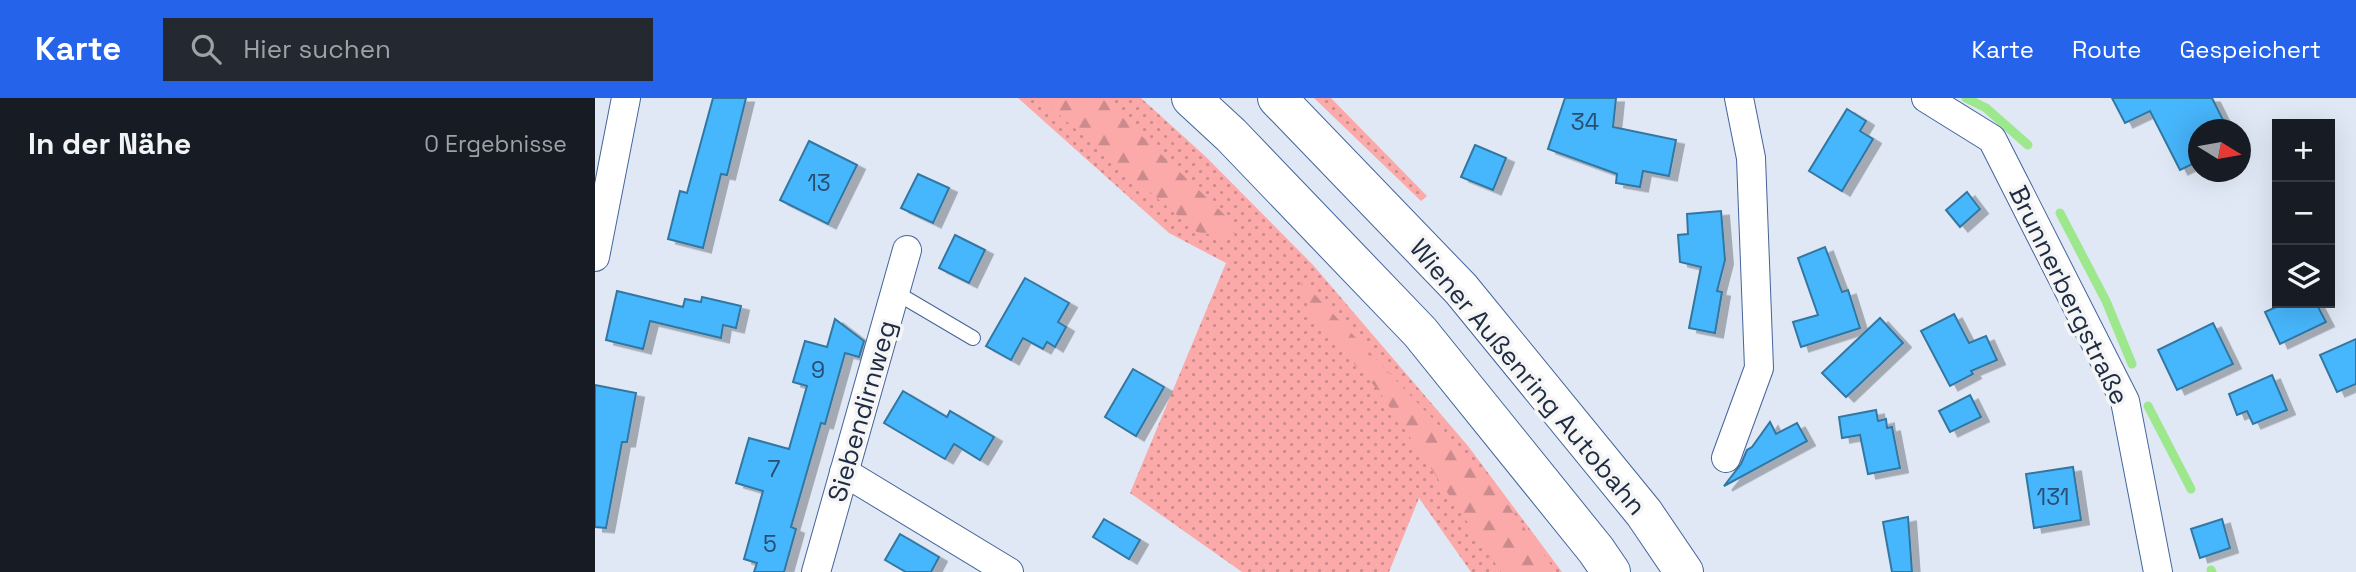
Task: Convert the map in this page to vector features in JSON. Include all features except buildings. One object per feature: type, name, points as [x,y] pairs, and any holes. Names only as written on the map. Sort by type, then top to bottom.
[{"type":"highway","name":"Wiener Außenring Autobahn","points":[[1191,98],[1231,135],[1420,332],[1611,572]]},
{"type":"highway","name":"Wiener Außenring Autobahn","points":[[1277,98],[1461,289],[1644,513],[1684,572]]},
{"type":"street","points":[[596,246],[626,98]]},
{"type":"street","points":[[1726,458],[1759,368],[1751,158],[1739,98]]},
{"type":"street","name":"Brunnerbergstraße","points":[[1926,98],[1992,139],[2125,401],[2158,572]]},
{"type":"street","name":"Siebendirnweg","points":[[817,572],[907,250]]},
{"type":"street","points":[[844,472],[1009,572]]},
{"type":"lane","points":[[895,292],[973,338]]},
{"type":"green space","points":[[1018,98],[1141,98],[1205,156],[1313,265],[1468,446],[1562,572],[1471,572],[1419,498],[1389,572],[1242,572],[1130,493],[1226,263],[1169,233]]},
{"type":"green space","points":[[1039,98],[1102,98],[1229,219],[1236,240],[1197,232]]},
{"type":"green space","points":[[1314,98],[1331,98],[1427,196],[1421,201]]},
{"type":"green space","points":[[1300,279],[1487,476],[1556,572],[1501,572],[1378,390],[1313,318]]},
{"type":"waterway","points":[[1966,98],[1986,108],[2028,145]]},
{"type":"waterway","points":[[2060,213],[2106,301],[2132,364]]},
{"type":"waterway","points":[[2148,406],[2191,489]]}]
